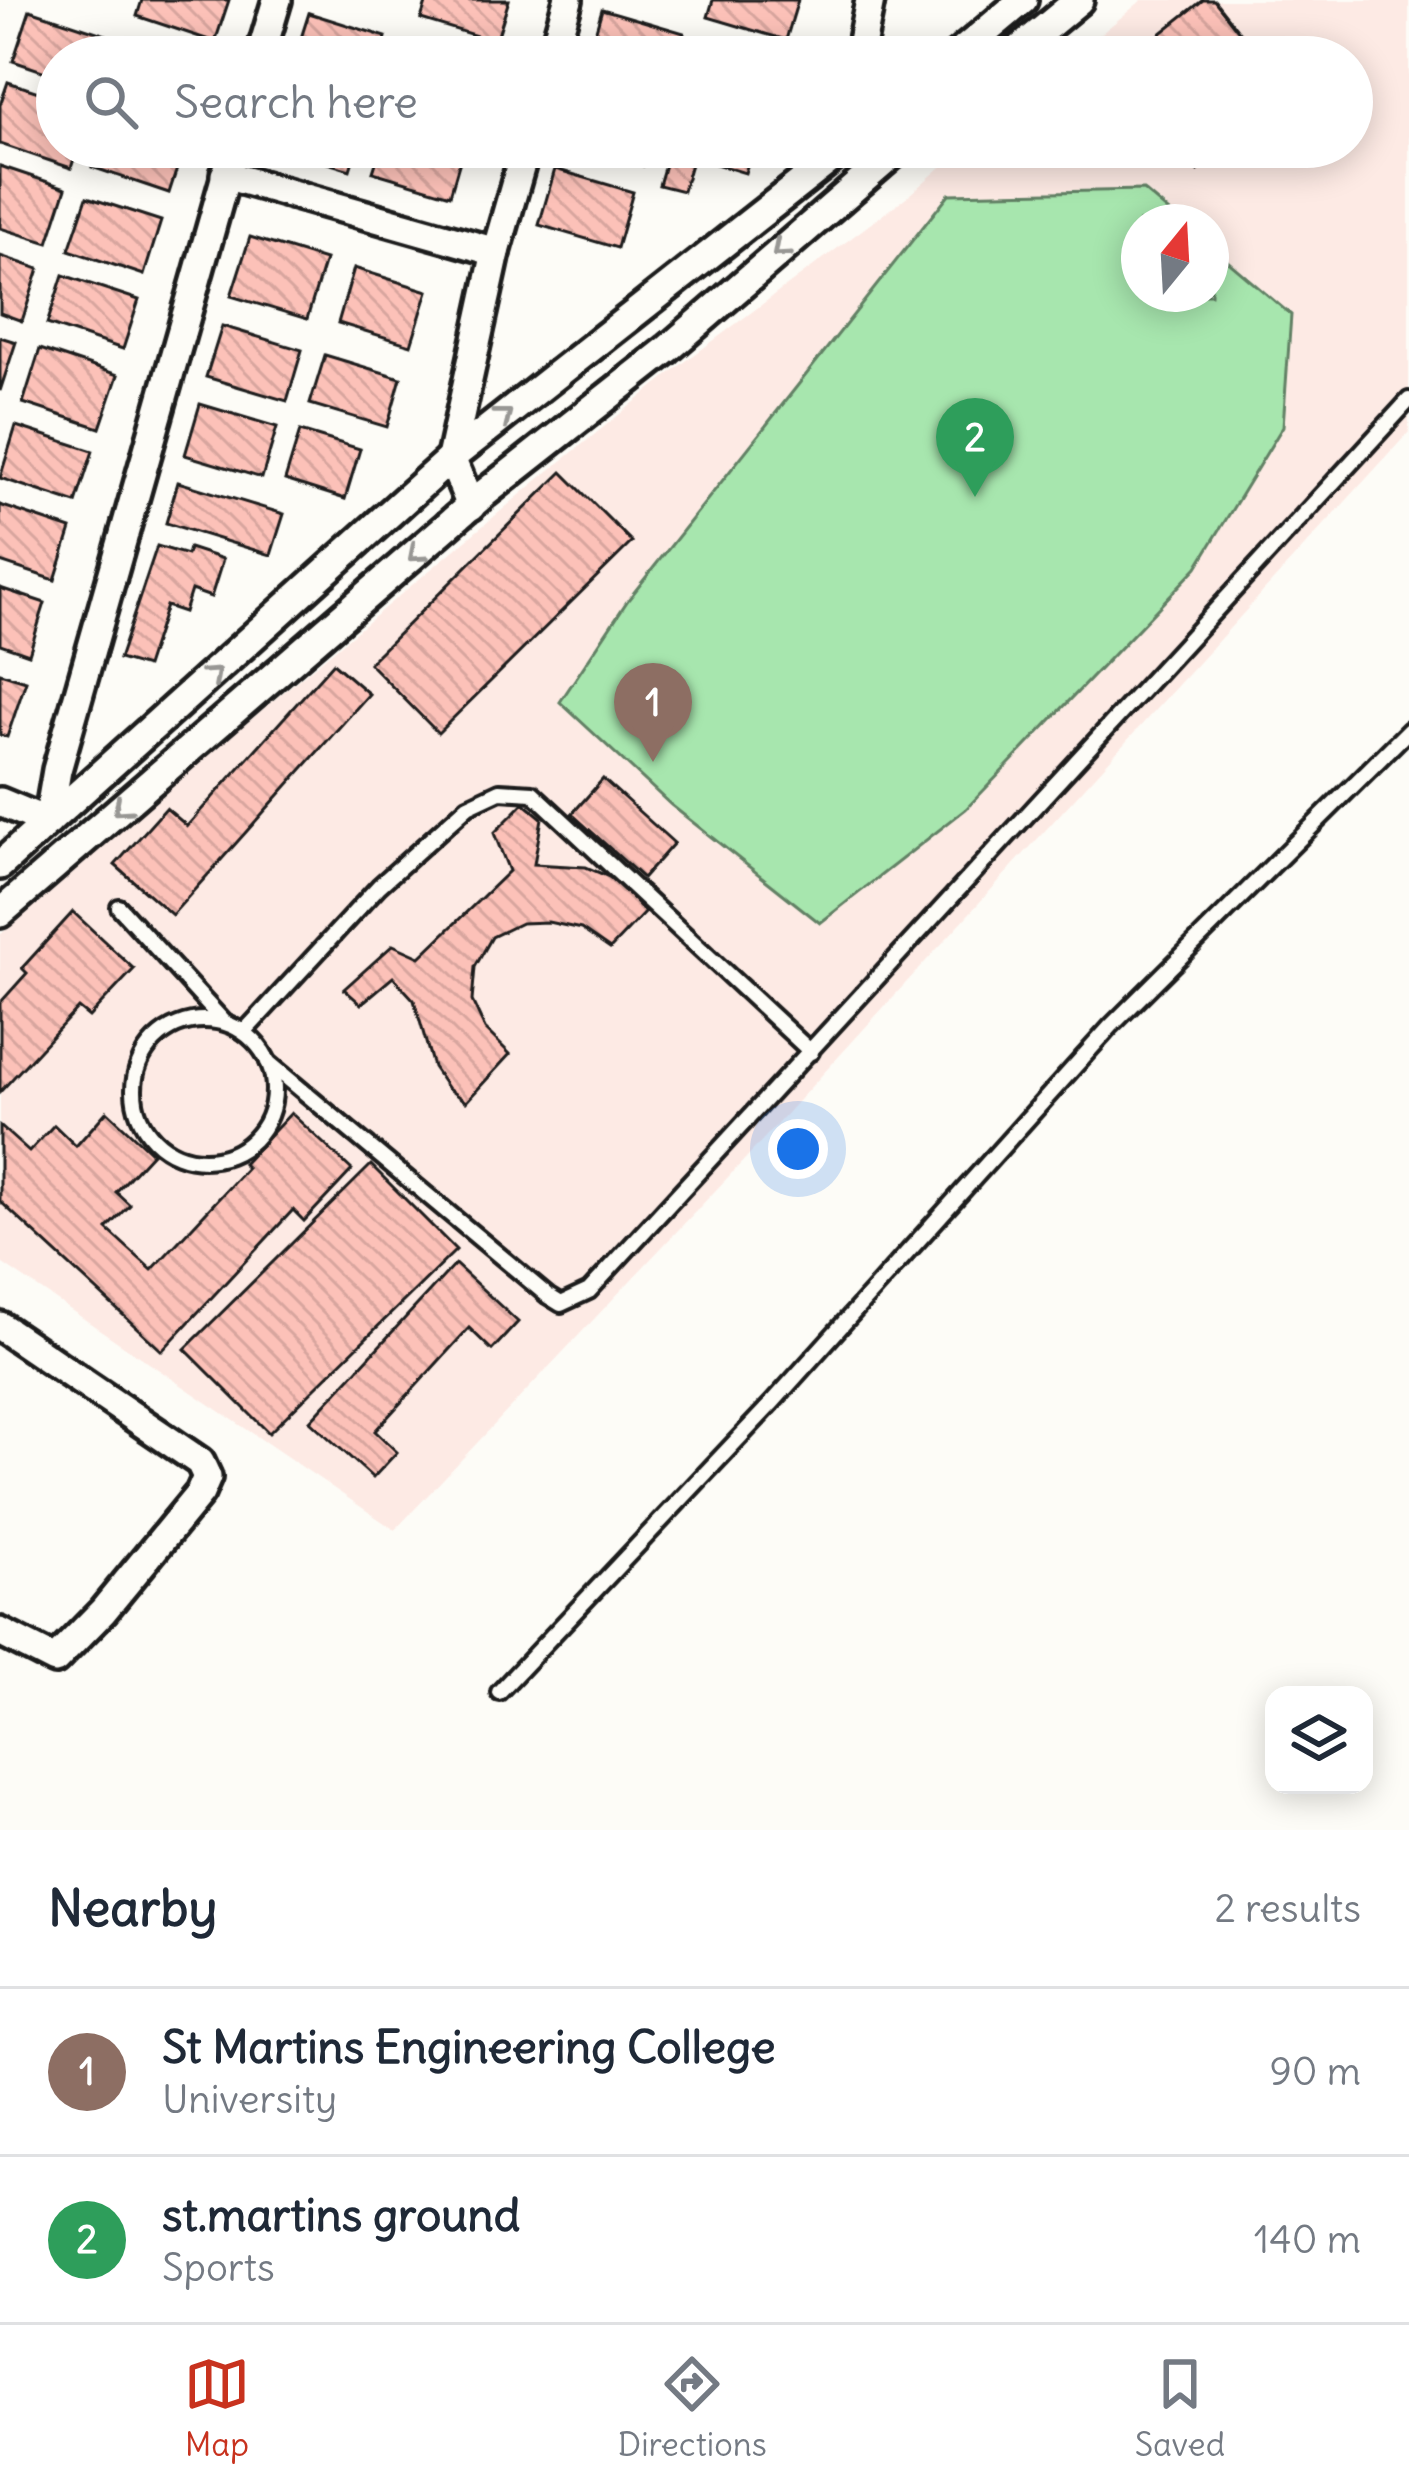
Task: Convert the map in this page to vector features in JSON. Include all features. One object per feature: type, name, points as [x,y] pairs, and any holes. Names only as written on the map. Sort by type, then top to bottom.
[{"type":"street","points":[[266,36],[277,0]]},
{"type":"street","points":[[558,36],[568,0]]},
{"type":"street","points":[[863,36],[870,0]]},
{"type":"street","points":[[980,36],[1023,0]]},
{"type":"street","points":[[1035,36],[1079,0]]},
{"type":"street","points":[[48,822],[58,770],[227,168]]},
{"type":"street","points":[[471,506],[451,458],[496,252],[520,168]]},
{"type":"street","points":[[0,865],[451,458],[819,168]]},
{"type":"street","points":[[842,196],[843,168]]},
{"type":"street","points":[[0,913],[471,506],[668,349],[876,168]]},
{"type":"street","points":[[225,176],[496,252]]},
{"type":"street","points":[[0,802],[48,822]]},
{"type":"street","points":[[0,1327],[200,1462],[207,1477],[200,1493],[103,1612],[55,1660],[0,1632]]},
{"type":"lane","points":[[268,1062],[561,1304],[589,1291],[1409,400]]},
{"type":"lane","points":[[499,1692],[771,1404],[1111,1026],[1409,730]]},
{"type":"lane","points":[[244,1032],[379,886],[468,806],[500,791],[521,790],[533,793],[812,1052]]},
{"type":"lane","points":[[48,822],[71,850]]},
{"type":"lane","points":[[119,907],[224,1022],[261,1048],[275,1090],[261,1132],[245,1148],[224,1158],[180,1156],[159,1144],[135,1103],[142,1056],[177,1025],[224,1022]]},
{"type":"shaded area","points":[[1142,0],[1409,0],[1409,432],[747,1157],[395,1530],[0,1262],[0,935],[135,816],[682,364],[940,168],[1373,168],[1373,36],[1098,36]]},
{"type":"green space","points":[[1143,190],[1160,204],[1121,204],[1121,312],[1229,312],[1229,262],[1291,315],[1283,426],[1197,567],[966,809],[820,923],[671,805],[560,702],[628,600],[949,194]]},
{"type":"building","points":[[142,0],[229,0],[217,36],[197,36],[137,16]]},
{"type":"building","points":[[427,0],[509,0],[498,36],[476,36],[421,19]]},
{"type":"building","points":[[713,0],[798,0],[787,36],[708,17]]},
{"type":"building","points":[[1203,0],[1214,0],[1242,36],[1158,36]]},
{"type":"building","points":[[602,9],[684,33],[683,36],[594,36]]},
{"type":"building","points":[[30,10],[106,35],[36,36],[36,69],[13,61]]},
{"type":"building","points":[[309,13],[383,36],[302,36]]},
{"type":"building","points":[[8,82],[36,91],[36,156],[0,144],[0,105]]},
{"type":"building","points":[[0,166],[66,188],[48,243],[0,228]]},
{"type":"building","points":[[95,168],[177,168],[169,193]]},
{"type":"building","points":[[374,168],[458,168],[450,195],[373,172]]},
{"type":"building","points":[[664,168],[690,168],[683,191],[659,185]]},
{"type":"building","points":[[555,169],[633,192],[617,248],[539,225]]},
{"type":"building","points":[[87,197],[161,221],[144,275],[69,250]]},
{"type":"building","points":[[250,237],[325,260],[307,319],[231,296]]},
{"type":"building","points":[[0,256],[39,269],[22,321],[0,313]]},
{"type":"building","points":[[354,268],[428,291],[411,345],[338,323]]},
{"type":"building","points":[[63,275],[139,300],[123,349],[47,324]]},
{"type":"building","points":[[222,326],[302,350],[287,401],[206,377]]},
{"type":"building","points":[[0,337],[16,342],[0,391]]},
{"type":"building","points":[[40,349],[118,375],[100,428],[23,403]]},
{"type":"building","points":[[325,355],[401,378],[387,427],[310,404]]},
{"type":"building","points":[[200,404],[277,427],[262,478],[185,455]]},
{"type":"building","points":[[16,426],[93,451],[76,503],[0,478]]},
{"type":"building","points":[[300,431],[360,449],[345,499],[285,480]]},
{"type":"building","points":[[562,472],[632,542],[438,733],[369,663]]},
{"type":"building","points":[[178,482],[284,514],[271,555],[166,523]]},
{"type":"building","points":[[0,505],[71,529],[55,580],[0,562]]},
{"type":"building","points":[[157,546],[187,555],[189,548],[223,559],[211,597],[191,590],[184,612],[166,606],[146,667],[119,659]]},
{"type":"building","points":[[0,588],[45,603],[29,654],[0,644]]},
{"type":"building","points":[[333,663],[369,694],[172,915],[115,865],[166,808],[187,826]]},
{"type":"building","points":[[0,673],[26,681],[7,737],[0,735]]},
{"type":"building","points":[[603,779],[674,843],[643,878],[572,814]]},
{"type":"building","points":[[524,803],[542,818],[534,864],[586,867],[614,879],[645,912],[610,949],[581,929],[548,922],[521,923],[492,937],[475,967],[472,1001],[485,1029],[510,1054],[466,1102],[448,1089],[433,1067],[414,1000],[393,977],[361,1004],[344,989],[393,945],[420,957],[509,871],[494,833]]},
{"type":"building","points":[[73,912],[134,969],[89,1017],[78,1008],[0,1092],[0,1003],[27,973],[22,968]]},
{"type":"building","points":[[107,1111],[152,1153],[116,1192],[130,1205],[107,1229],[152,1270],[291,1113],[352,1170],[304,1221],[293,1210],[162,1351],[0,1201],[0,1126],[29,1152],[54,1125],[76,1146]]},
{"type":"building","points":[[371,1165],[456,1250],[269,1433],[185,1349]]},
{"type":"building","points":[[455,1264],[518,1322],[492,1350],[469,1328],[375,1431],[397,1452],[373,1478],[310,1421]]},
{"type":"place","name":"st.martins ground","points":[[975,497]]},
{"type":"place","name":"St Martins Engineering College","points":[[653,762]]}]
